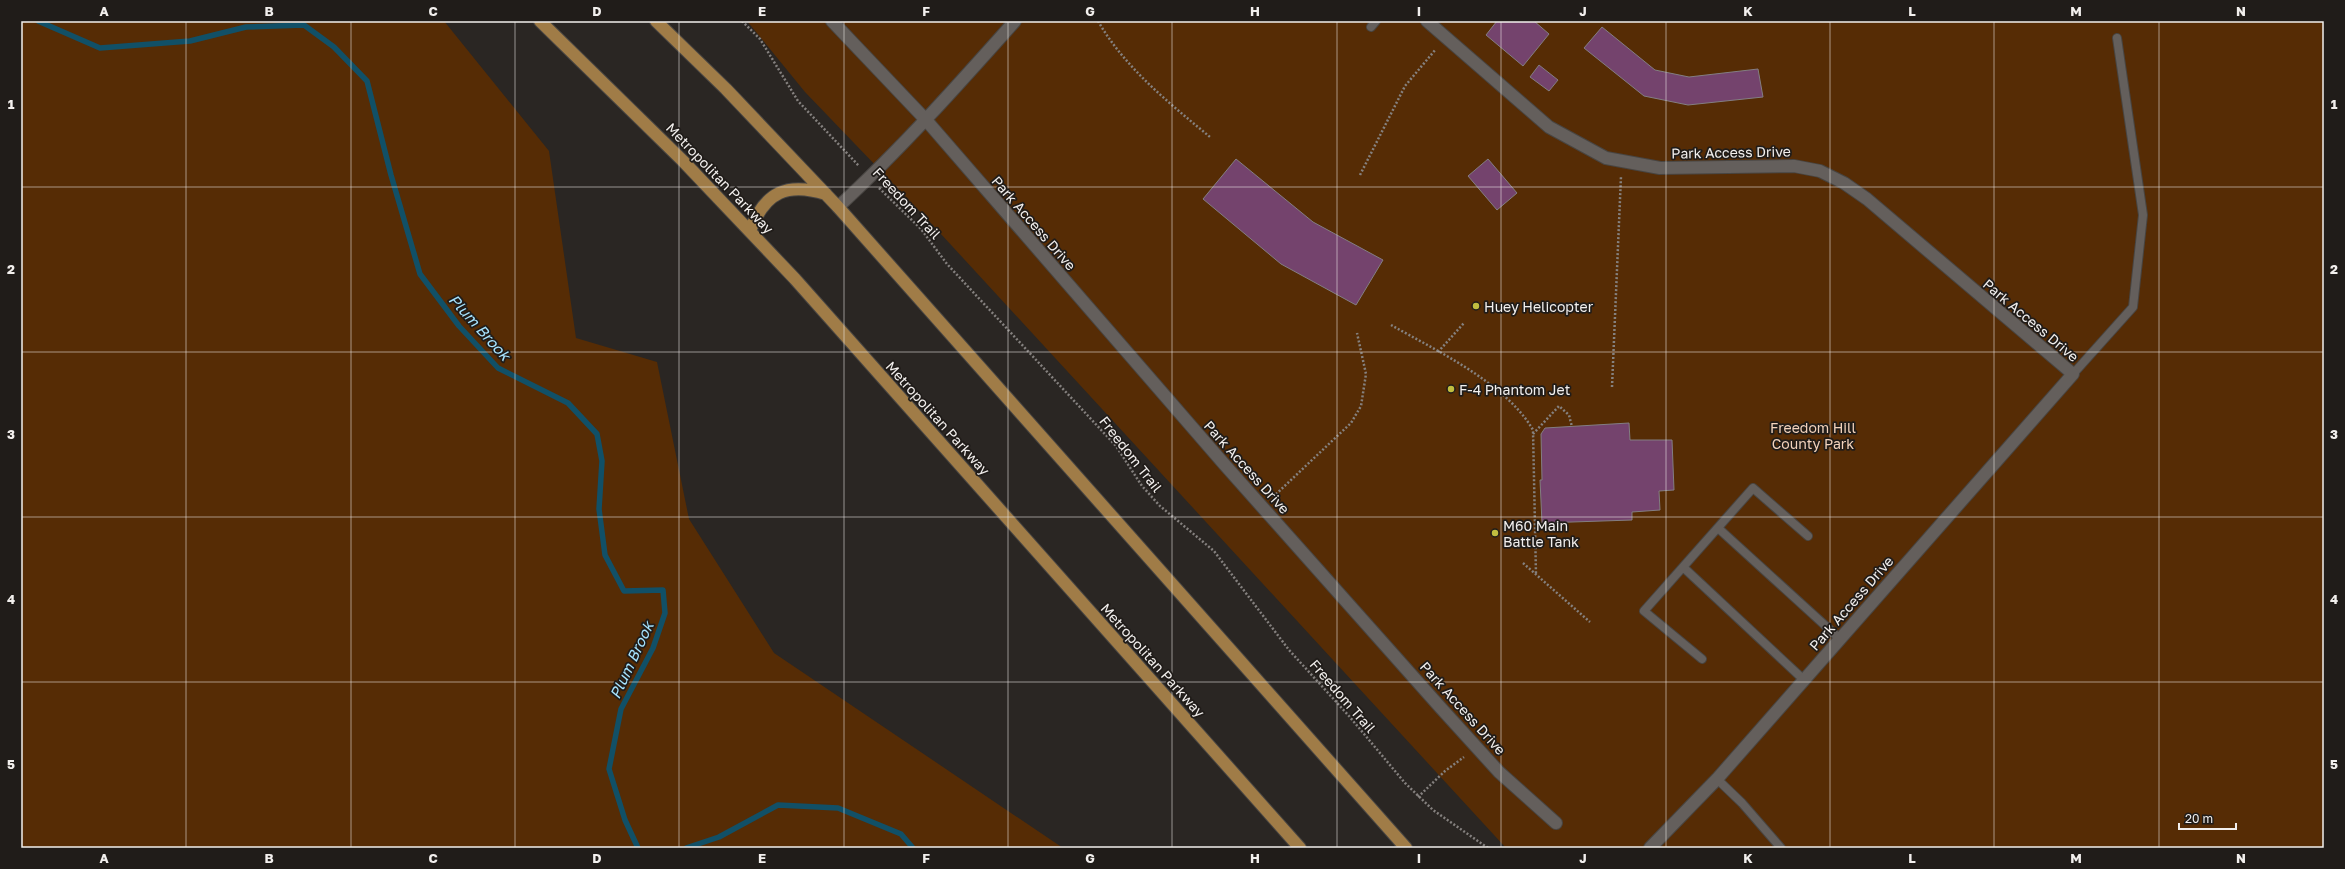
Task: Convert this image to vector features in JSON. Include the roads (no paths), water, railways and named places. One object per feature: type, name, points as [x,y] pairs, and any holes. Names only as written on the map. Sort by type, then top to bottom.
[{"type":"main road","name":"Metropolitan Parkway","points":[[540,21],[649,126],[750,230],[1300,848]]},
{"type":"main road","points":[[656,21],[838,207],[1406,848]]},
{"type":"main road","points":[[750,230],[770,198],[779,193],[792,188],[806,188],[827,195]]},
{"type":"street","name":"Park Access Drive","points":[[832,21],[926,120],[1262,506],[1499,772],[1556,823]]},
{"type":"street","points":[[838,207],[870,178],[926,120],[1014,21]]},
{"type":"street","name":"Park Access Drive","points":[[1427,21],[1549,127],[1606,158],[1660,168],[1794,166],[1820,171],[1844,183],[1867,199],[2073,374],[1717,780],[1650,848]]},
{"type":"lane","points":[[2073,374],[2133,307],[2143,215],[2117,38]]},
{"type":"lane","points":[[1702,659],[1644,611],[1753,488],[1808,536]]},
{"type":"lane","points":[[1718,528],[1840,639]]},
{"type":"lane","points":[[1683,567],[1804,680]]},
{"type":"lane","points":[[1717,780],[1742,803],[1781,848]]},
{"type":"waterway","name":"Plum Brook","points":[[38,21],[100,48],[190,41],[246,27],[304,25],[334,47],[367,81],[391,175],[420,274],[459,326],[498,368],[568,403],[597,434],[602,461],[599,509],[605,555],[624,591],[663,590],[665,613],[653,648],[621,709],[609,769],[625,820],[638,848]]},
{"type":"waterway","name":"Plum Brook","points":[[686,848],[719,837],[778,805],[838,808],[901,834],[913,848]]},
{"type":"place","name":"Huey Helicopter","points":[[1476,306]]},
{"type":"place","name":"F-4 Phantom Jet","points":[[1451,389]]},
{"type":"place","name":"M60 Main Battle Tank","points":[[1495,533]]},
{"type":"park label","name":"Freedom Hill County Park","points":[[1813,436]]}]
